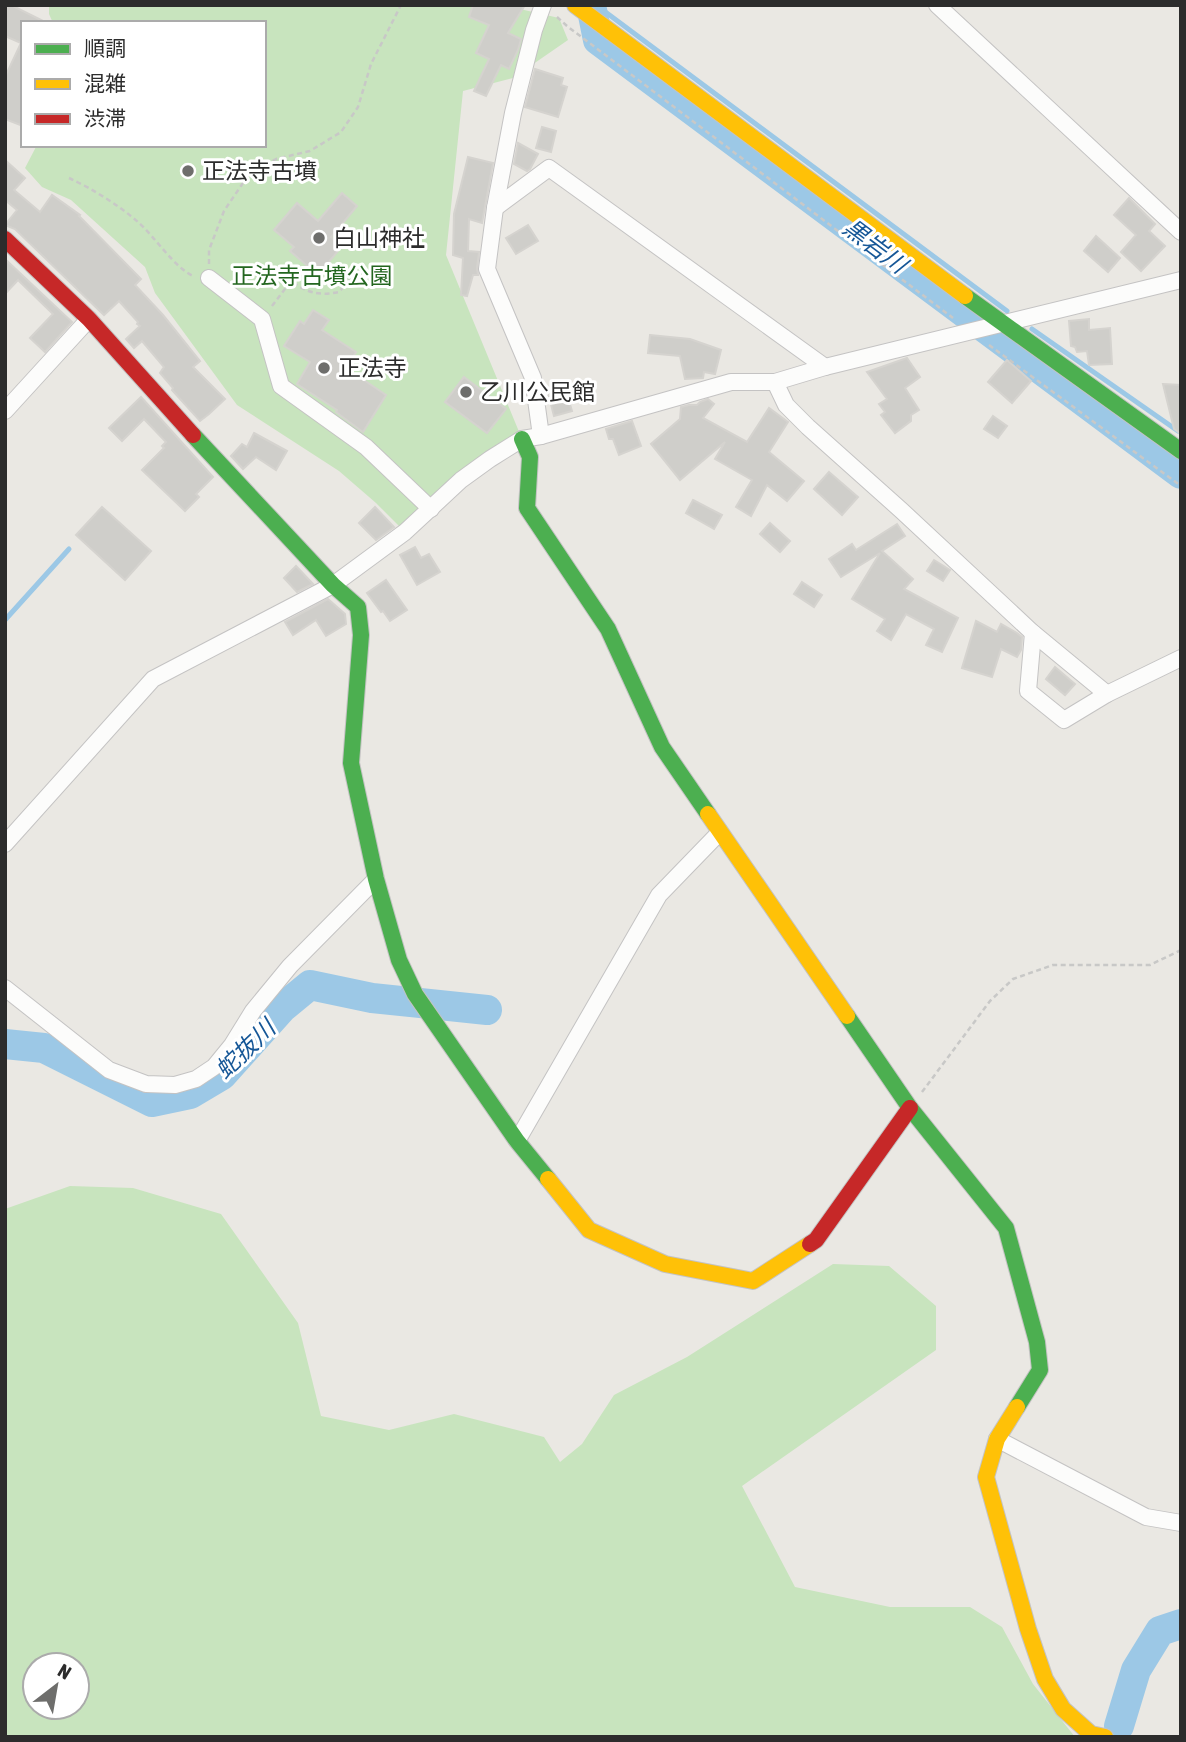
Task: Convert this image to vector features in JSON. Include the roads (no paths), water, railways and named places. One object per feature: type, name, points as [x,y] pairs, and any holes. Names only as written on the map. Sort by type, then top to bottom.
[{"type":"street","points":[[575,5],[1000,323],[1181,451]]},
{"type":"street","points":[[937,5],[1181,232]]},
{"type":"street","points":[[541,436],[533,378],[487,269],[495,208],[513,113],[534,30],[547,9]]},
{"type":"street","points":[[495,208],[549,168],[825,367]]},
{"type":"street","points":[[5,239],[89,319],[237,484],[333,585],[358,607],[362,635],[352,763],[376,879],[399,960],[415,994],[517,1141],[589,1230],[665,1264],[753,1281],[816,1240],[909,1108]]},
{"type":"street","points":[[209,278],[262,319],[281,386],[366,447],[431,509]]},
{"type":"street","points":[[5,844],[153,679],[333,585],[405,532],[461,480],[522,439],[541,436],[731,382],[775,382],[972,330],[1181,280]]},
{"type":"street","points":[[5,411],[89,319]]},
{"type":"street","points":[[775,382],[786,405],[808,428],[1033,633],[1107,694]]},
{"type":"street","points":[[522,439],[530,457],[527,508],[608,629],[662,747],[909,1108],[1006,1228],[1037,1342],[1040,1370],[997,1439],[986,1477],[1028,1629],[1045,1679],[1063,1709],[1091,1734],[1105,1737]]},
{"type":"street","points":[[1033,633],[1028,691],[1064,720],[1107,694],[1181,657]]},
{"type":"street","points":[[517,1141],[659,895],[720,832]]},
{"type":"street","points":[[5,988],[108,1070],[146,1084],[176,1085],[196,1079],[214,1067],[232,1045],[253,1011],[290,966],[376,879]]},
{"type":"street","points":[[997,1439],[1146,1517],[1181,1523]]},
{"type":"waterway","name":"黒岩川","points":[[591,5],[598,40],[1181,474]]},
{"type":"waterway","points":[[596,5],[1007,311]]},
{"type":"waterway","points":[[1032,329],[1178,431]]},
{"type":"waterway","points":[[5,620],[69,549]]},
{"type":"waterway","name":"蛇抜川","points":[[5,1044],[44,1048],[152,1102],[190,1094],[222,1075],[282,1008],[310,985],[372,998],[487,1010]]},
{"type":"waterway","points":[[1119,1726],[1136,1670],[1160,1631],[1181,1624]]},
{"type":"place","name":"正法寺古墳","points":[[188,171]]},
{"type":"place","name":"白山神社","points":[[319,238]]},
{"type":"place","name":"正法寺","points":[[324,368]]},
{"type":"place","name":"乙川公民館","points":[[466,392]]},
{"type":"park label","name":"正法寺古墳公園","points":[[312,276]]}]
